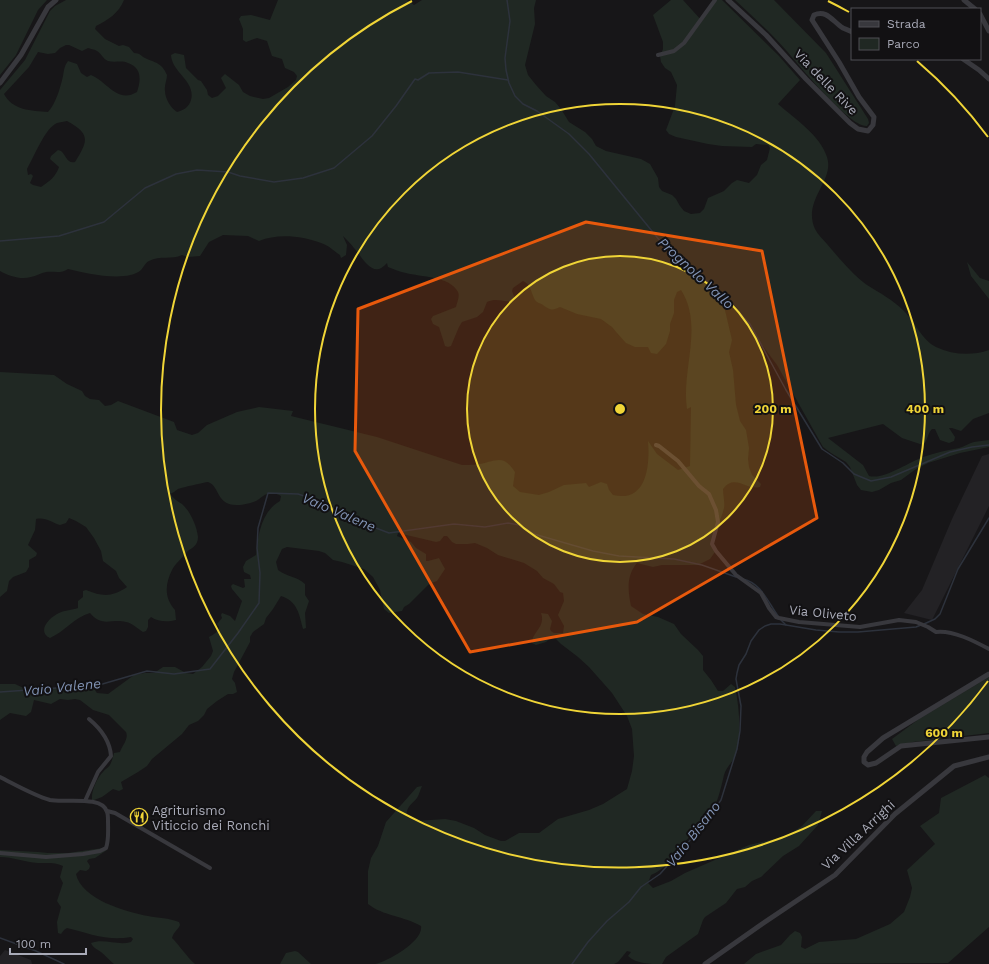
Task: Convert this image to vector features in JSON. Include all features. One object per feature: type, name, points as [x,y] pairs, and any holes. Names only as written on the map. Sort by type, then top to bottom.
[{"type":"street","points":[[0,83],[21,55],[48,7],[56,0]]},
{"type":"street","points":[[658,55],[674,51],[684,43],[715,0]]},
{"type":"street","name":"Via delle Rive","points":[[728,0],[766,36],[850,123],[858,129],[868,131],[873,125],[874,117],[859,97],[812,20],[814,15],[819,12],[825,14],[843,28],[851,32]]},
{"type":"street","points":[[964,0],[974,8]]},
{"type":"street","points":[[981,16],[989,31]]},
{"type":"street","points":[[965,60],[989,79]]},
{"type":"street","name":"Via Oliveto","points":[[656,445],[678,461],[699,486],[709,494],[716,510],[718,522],[712,544],[736,575],[761,593],[776,617],[799,622],[860,627],[899,620],[916,622],[936,632],[943,631],[989,649]]},
{"type":"street","points":[[989,674],[883,738],[867,752],[864,757],[864,762],[868,765],[876,763],[901,746],[989,737]]},
{"type":"street","points":[[85,801],[98,772],[110,756],[110,748],[102,731],[88,720]]},
{"type":"street","name":"Via Villa Arrighi","points":[[704,964],[835,875],[895,814],[954,766],[989,757]]},
{"type":"street","points":[[0,777],[52,800],[96,802],[107,811],[115,813],[210,868]]},
{"type":"street","points":[[0,853],[46,857],[100,851],[106,848],[108,843],[107,811]]},
{"type":"highlighted area","points":[[586,222],[762,251],[817,518],[637,622],[470,652],[355,451],[358,309]]},
{"type":"shaded area","points":[[989,454],[989,506],[932,620],[904,613],[922,590],[952,519],[982,456]]},
{"type":"shaded area","points":[[5,950],[31,960],[32,964],[0,964],[0,956]]},
{"type":"green space","points":[[0,0],[47,0],[38,10],[16,55],[0,75]]},
{"type":"green space","points":[[66,0],[124,0],[119,9],[109,19],[96,26],[95,29],[105,39],[119,46],[123,45],[129,47],[134,53],[155,62],[163,68],[167,75],[165,89],[166,97],[171,106],[177,112],[189,105],[192,93],[187,82],[172,61],[171,55],[175,53],[184,55],[186,68],[198,80],[201,81],[207,90],[208,95],[212,98],[218,96],[226,88],[221,78],[225,74],[239,85],[243,92],[250,96],[263,99],[269,98],[288,87],[296,80],[297,76],[294,72],[285,68],[282,59],[272,56],[267,41],[257,38],[246,42],[243,40],[243,29],[239,19],[241,16],[251,15],[270,20],[278,0],[407,0],[414,5],[422,0],[536,0],[534,8],[535,24],[525,65],[528,75],[546,96],[555,102],[569,122],[585,132],[596,146],[606,151],[641,159],[650,164],[658,178],[659,187],[662,191],[672,195],[684,211],[691,214],[700,213],[704,209],[708,198],[724,191],[737,180],[749,183],[757,175],[761,165],[767,160],[770,148],[768,145],[756,144],[752,147],[708,144],[676,137],[669,134],[666,130],[675,106],[677,85],[671,72],[665,68],[661,62],[660,56],[663,49],[663,42],[653,15],[671,0],[683,0],[702,21],[713,0],[722,0],[779,56],[800,80],[778,104],[813,135],[824,149],[827,157],[827,174],[815,200],[813,209],[812,219],[818,233],[856,276],[900,307],[931,344],[942,350],[962,354],[989,350],[989,413],[973,419],[961,431],[949,428],[955,437],[954,441],[949,443],[940,440],[935,429],[932,429],[923,445],[902,438],[883,424],[828,438],[863,465],[869,476],[875,477],[889,473],[923,457],[961,447],[970,443],[989,440],[989,447],[960,453],[928,463],[916,469],[901,480],[891,483],[879,490],[872,492],[861,490],[846,462],[823,447],[777,365],[735,308],[729,301],[726,301],[724,306],[732,340],[729,352],[733,370],[736,405],[740,421],[746,430],[749,448],[749,467],[752,475],[761,484],[760,487],[755,488],[737,482],[732,482],[723,489],[724,508],[716,529],[714,539],[715,552],[710,559],[698,565],[662,565],[653,567],[637,563],[629,578],[629,595],[631,606],[643,614],[658,617],[674,624],[681,634],[703,656],[703,670],[718,691],[723,691],[731,684],[735,687],[739,720],[738,747],[735,757],[725,772],[712,813],[664,867],[651,875],[648,883],[653,888],[749,845],[787,836],[802,826],[816,811],[822,811],[818,825],[799,846],[783,856],[761,877],[752,881],[745,887],[737,889],[726,903],[705,917],[698,934],[666,957],[662,964],[648,964],[635,961],[628,956],[631,952],[627,951],[618,962],[614,964],[375,964],[404,950],[417,938],[420,932],[421,926],[408,920],[387,914],[368,904],[368,871],[371,858],[378,846],[386,822],[417,787],[422,786],[417,798],[407,811],[407,817],[416,821],[445,819],[456,821],[474,828],[485,835],[505,841],[519,833],[539,833],[558,819],[589,810],[603,804],[627,789],[632,771],[634,756],[632,729],[627,716],[612,693],[589,667],[554,637],[551,637],[546,642],[536,645],[532,643],[534,636],[542,622],[541,613],[548,614],[552,621],[551,631],[554,633],[563,633],[564,626],[558,615],[564,601],[563,593],[560,592],[554,584],[543,578],[537,571],[524,563],[498,555],[475,543],[456,544],[447,536],[444,536],[440,541],[436,542],[398,533],[397,536],[411,542],[416,548],[426,554],[426,561],[439,558],[445,569],[437,581],[429,584],[404,607],[402,611],[389,613],[384,609],[380,590],[373,577],[364,569],[333,560],[325,553],[319,551],[287,547],[282,549],[276,562],[278,570],[299,579],[305,584],[305,595],[309,601],[305,613],[306,628],[303,629],[294,604],[281,596],[266,618],[264,624],[253,632],[250,637],[250,642],[234,672],[232,679],[235,683],[237,692],[228,694],[207,709],[198,721],[189,725],[182,734],[152,759],[147,766],[121,782],[123,789],[119,791],[113,789],[102,797],[92,800],[93,789],[97,781],[110,765],[114,753],[120,752],[127,737],[126,732],[109,715],[93,710],[80,700],[75,699],[60,699],[51,704],[34,700],[31,712],[26,716],[10,713],[0,720],[0,684],[15,684],[28,690],[33,685],[50,690],[62,686],[70,688],[75,685],[86,684],[93,687],[97,693],[108,694],[134,675],[154,673],[163,667],[175,667],[186,673],[193,674],[202,667],[213,651],[209,637],[218,630],[219,627],[217,624],[222,618],[222,613],[230,616],[235,621],[242,601],[231,586],[233,584],[243,588],[245,587],[244,579],[251,579],[250,575],[244,572],[243,567],[246,561],[256,555],[259,532],[269,511],[280,501],[281,496],[274,493],[268,493],[256,501],[238,505],[231,504],[222,499],[215,487],[208,482],[178,489],[170,494],[188,511],[195,524],[198,540],[197,543],[173,568],[168,580],[167,596],[175,610],[176,620],[163,621],[151,617],[148,620],[148,627],[146,631],[143,632],[133,625],[121,621],[107,622],[99,620],[90,613],[79,618],[50,638],[44,632],[46,624],[59,613],[78,608],[78,601],[83,597],[83,591],[86,590],[97,594],[107,595],[117,593],[127,587],[119,578],[116,571],[103,561],[101,551],[86,527],[69,518],[66,523],[60,525],[46,519],[36,519],[35,530],[28,545],[37,553],[36,556],[29,560],[29,567],[26,572],[13,577],[9,581],[7,591],[0,597],[0,372],[54,375],[67,384],[82,391],[85,396],[90,399],[99,400],[105,406],[111,405],[118,401],[174,422],[177,430],[192,435],[198,433],[207,425],[237,412],[259,407],[293,411],[291,416],[377,437],[462,465],[478,464],[497,460],[506,462],[515,472],[513,486],[520,492],[539,495],[564,485],[586,483],[589,487],[601,482],[607,484],[613,495],[624,496],[633,493],[640,488],[647,471],[648,441],[657,454],[678,470],[690,466],[691,407],[687,409],[686,394],[691,318],[688,304],[681,290],[677,292],[674,300],[674,313],[666,344],[657,354],[651,353],[648,347],[635,347],[626,343],[612,327],[601,319],[577,314],[560,307],[555,309],[547,308],[536,301],[529,286],[523,281],[513,288],[512,291],[514,300],[495,300],[487,302],[483,312],[477,317],[462,322],[451,346],[445,346],[439,327],[433,324],[431,319],[433,316],[456,307],[459,294],[454,287],[442,280],[399,271],[388,267],[387,263],[382,268],[373,268],[365,262],[343,236],[347,245],[346,255],[341,258],[340,255],[326,245],[298,237],[282,236],[259,241],[248,236],[223,235],[209,242],[200,256],[188,257],[182,255],[153,259],[146,263],[141,270],[126,276],[105,276],[68,269],[60,272],[46,272],[33,277],[19,278],[0,271],[0,90],[25,60],[50,11],[55,6]],"holes":[[[66,45],[82,51],[88,48],[93,49],[108,61],[123,62],[133,65],[138,71],[140,79],[137,92],[130,95],[118,94],[97,78],[91,75],[87,77],[81,73],[77,64],[68,61],[57,96],[48,112],[23,109],[12,103],[4,94],[29,67],[38,52],[48,54],[55,53]],[[67,121],[84,134],[85,143],[83,149],[75,162],[70,162],[63,153],[58,150],[51,156],[50,159],[59,167],[54,176],[41,187],[33,185],[30,183],[33,176],[31,174],[28,175],[27,169],[40,143],[53,126],[57,123]]]},
{"type":"green space","points":[[735,0],[774,0],[826,53],[868,119],[869,123],[867,126],[859,124],[849,117],[824,94],[779,43]]},
{"type":"green space","points":[[967,262],[980,278],[989,281],[989,299],[971,276]]},
{"type":"green space","points":[[989,677],[989,733],[913,742],[896,746],[892,739],[919,719]]},
{"type":"green space","points":[[985,775],[989,778],[989,927],[948,963],[744,964],[756,954],[781,945],[795,931],[800,933],[802,937],[801,947],[805,949],[819,942],[856,939],[890,924],[904,912],[910,897],[912,888],[907,870],[935,844],[920,826],[939,813],[941,798]]},
{"type":"green space","points":[[103,848],[107,850],[95,858],[87,861],[90,866],[89,869],[86,871],[80,870],[76,874],[86,891],[117,908],[179,922],[180,925],[172,938],[195,964],[114,964],[91,943],[101,941],[126,943],[131,942],[133,939],[131,937],[114,938],[91,935],[67,928],[61,934],[58,933],[57,922],[61,907],[57,901],[63,883],[60,877],[63,866],[54,863],[38,863],[0,857],[0,850],[68,853]]},
{"type":"green space","points":[[295,951],[311,964],[280,964],[286,953]]},
{"type":"waterway","name":"Prognolo Vallo","points":[[507,0],[510,21],[505,58],[509,83],[515,96],[523,104],[537,111],[569,134],[589,154],[665,247],[704,280],[714,286],[750,324],[786,390],[822,449],[843,463],[854,474],[871,481],[891,477],[950,452],[989,445]]},
{"type":"waterway","points":[[0,241],[59,236],[104,222],[145,188],[176,174],[197,170],[228,172],[240,176],[274,182],[303,178],[334,168],[372,136],[415,79],[418,80],[429,73],[458,72],[508,80]]},
{"type":"waterway","name":"Vaio Valene","points":[[0,692],[99,685],[147,671],[174,674],[210,669],[259,603],[260,573],[257,548],[258,528],[268,493],[298,494],[322,502],[347,517],[389,533],[454,524],[485,527],[508,523],[519,525],[534,534],[593,551],[619,556],[674,559],[702,565],[736,577]]},
{"type":"waterway","points":[[924,624],[935,619],[940,614],[958,569],[989,518]]},
{"type":"waterway","name":"Vaio Valene","points":[[743,579],[755,584],[778,616]]},
{"type":"waterway","name":"Vaio Bisano","points":[[781,620],[786,625]]},
{"type":"waterway","name":"Vaio Bisano","points":[[572,964],[588,942],[607,921],[629,902],[641,887],[660,874],[701,828],[721,800],[737,749],[740,731],[741,706],[736,679],[737,673],[739,665],[746,654],[751,641],[759,630],[771,624],[839,632],[858,632],[916,627],[921,625]]},
{"type":"waterway","name":"Vaio Bisano","points":[[0,938],[36,951],[64,964]]},
{"type":"place","name":"Agriturismo Viticcio dei Ronchi","points":[[139,817]]}]
